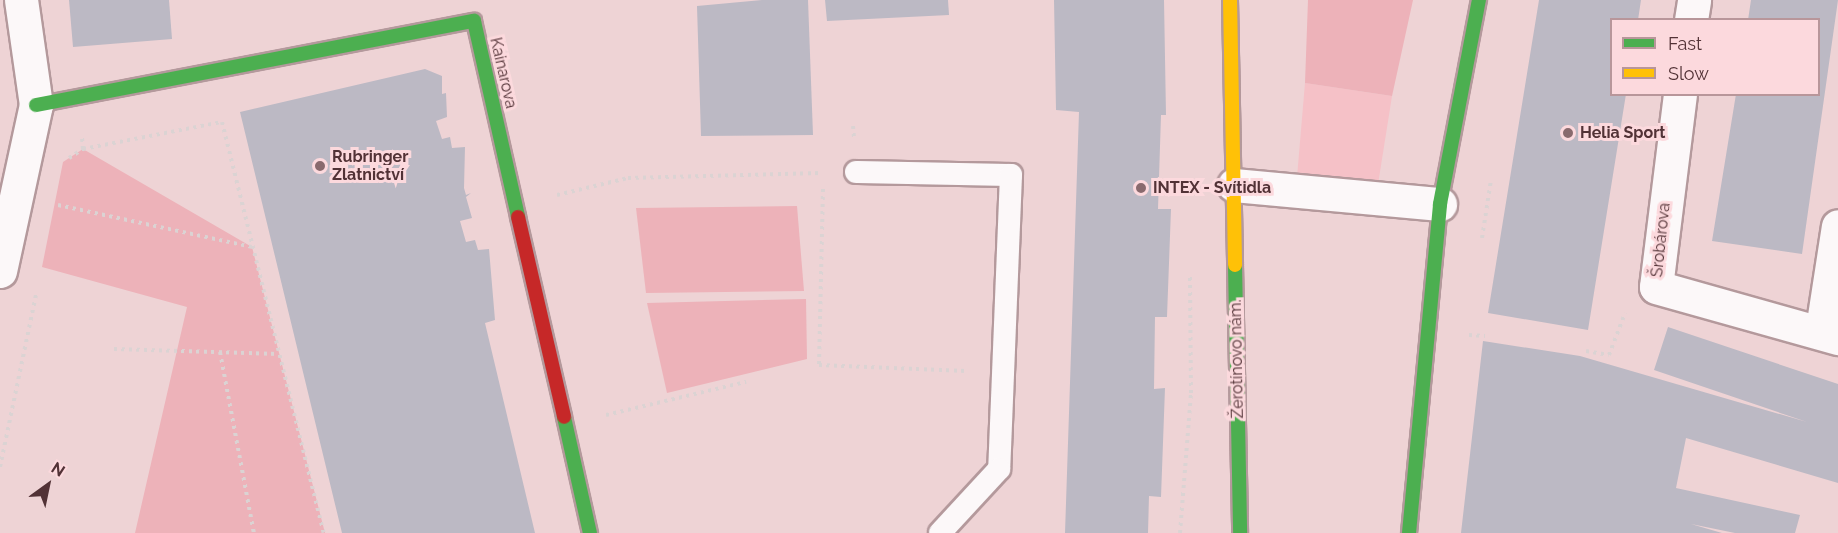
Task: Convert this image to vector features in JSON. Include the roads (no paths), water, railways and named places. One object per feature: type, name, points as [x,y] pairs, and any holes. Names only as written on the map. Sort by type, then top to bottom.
[{"type":"street","points":[[0,271],[36,105],[21,0]]},
{"type":"street","name":"Žerotínovo nám.","points":[[1230,0],[1240,533]]},
{"type":"street","points":[[1408,533],[1440,204],[1479,0]]},
{"type":"street","points":[[1691,18],[1694,0]]},
{"type":"street","name":"Kainarova","points":[[36,105],[474,21],[590,533]]},
{"type":"street","name":"Šrobárova","points":[[1680,96],[1656,287],[1830,333],[1838,226]]},
{"type":"street","points":[[1234,185],[1440,204]]},
{"type":"lane","points":[[856,172],[1011,175],[999,469],[940,533]]},
{"type":"place","name":"Helia Sport","points":[[1568,133]]},
{"type":"place","name":"Rubringer Zlatnictví","points":[[320,166]]},
{"type":"place","name":"INTEX - Svítidla","points":[[1141,188]]}]
